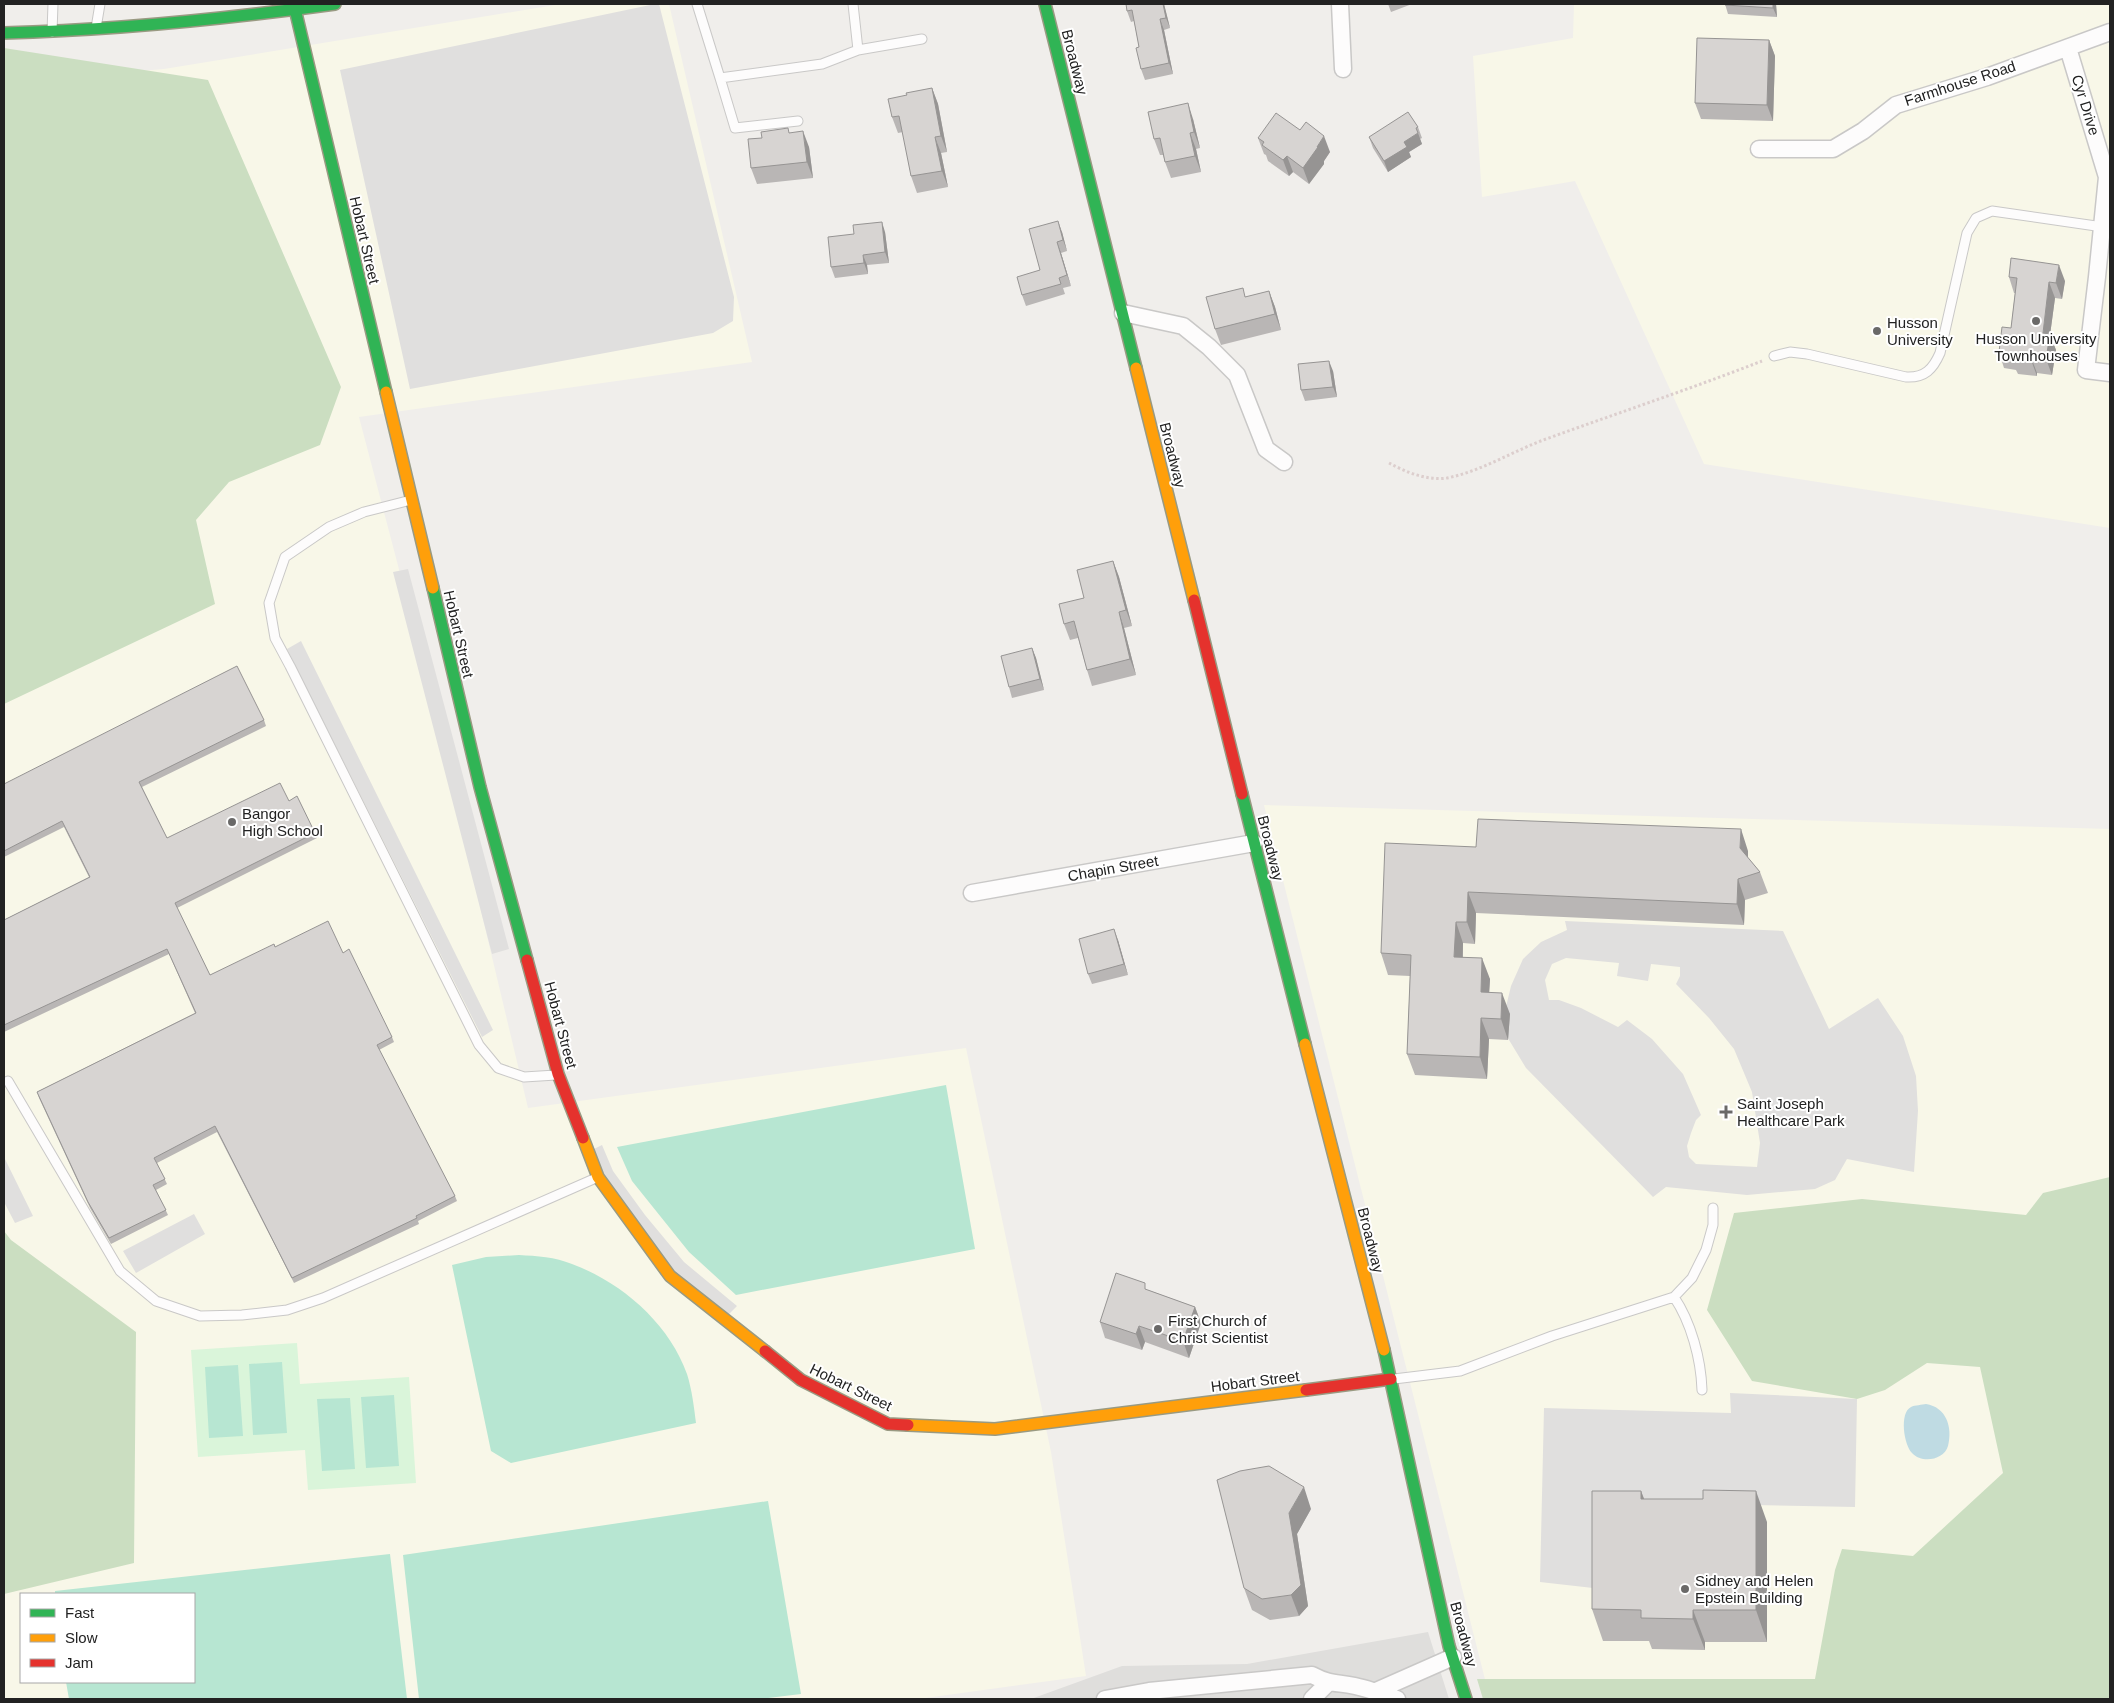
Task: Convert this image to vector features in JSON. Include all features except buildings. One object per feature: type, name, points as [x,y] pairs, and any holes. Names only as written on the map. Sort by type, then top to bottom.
[{"type":"street","points":[[4,33],[52,32],[96,28],[208,12],[295,9],[335,4]]},
{"type":"street","name":"Broadway","points":[[1046,4],[1254,843],[1391,1379],[1452,1657],[1466,1699]]},
{"type":"street","points":[[1340,4],[1344,69]]},
{"type":"street","name":"Hobart Street","points":[[295,9],[480,787],[558,1074],[598,1177],[670,1276],[801,1380],[888,1424],[995,1429],[1391,1379]]},
{"type":"street","name":"Farmhouse Road","points":[[1759,148],[1833,149],[1863,132],[1896,104],[1987,77],[2023,62],[2110,32]]},
{"type":"street","name":"Cyr Drive","points":[[2068,48],[2104,142],[2107,177],[2086,370],[2110,373]]},
{"type":"street","points":[[1123,313],[1183,326],[1209,347],[1237,375],[1266,449],[1284,462]]},
{"type":"street","name":"Chapin Street","points":[[972,893],[1254,843]]},
{"type":"street","points":[[1375,1695],[1452,1657]]},
{"type":"street","points":[[1105,1699],[1149,1691],[1312,1675],[1328,1683],[1352,1685],[1375,1695],[1397,1699]]},
{"type":"street","points":[[1312,1699],[1328,1683]]},
{"type":"lane","points":[[52,32],[53,4]]},
{"type":"lane","points":[[96,28],[100,4]]},
{"type":"lane","points":[[697,4],[735,128],[798,121]]},
{"type":"lane","points":[[853,4],[858,50]]},
{"type":"lane","points":[[720,78],[822,64],[858,50],[922,39]]},
{"type":"lane","points":[[1774,356],[1790,352],[1807,354],[1906,378],[1917,378],[1934,366],[1940,353],[1967,233],[1976,218],[1992,211],[2103,227]]},
{"type":"lane","points":[[411,500],[364,512],[329,528],[285,557],[269,602],[275,638],[479,1045],[498,1068],[524,1078],[558,1074]]},
{"type":"lane","points":[[8,1081],[120,1271],[156,1301],[200,1316],[242,1315],[287,1310],[324,1298],[598,1177]]},
{"type":"lane","points":[[1391,1379],[1460,1371],[1552,1336],[1674,1297],[1692,1278],[1706,1250],[1713,1225],[1714,1208]]},
{"type":"lane","points":[[1674,1297],[1682,1309],[1702,1368],[1702,1390]]},
{"type":"path","points":[[1389,463],[1411,474],[1445,478],[1464,473],[1535,443],[1690,390],[1774,356]]},
{"type":"shaded area","name":"Bangor High School","points":[[561,4],[669,4],[752,362],[359,417],[406,596],[528,1108],[966,1048],[1051,1452],[1086,1676],[918,1699],[4,1699],[4,75],[57,78],[164,69]]},
{"type":"shaded area","points":[[659,4],[734,297],[733,321],[713,333],[410,389],[340,70]]},
{"type":"shaded area","name":"Husson University","points":[[1574,4],[2110,4],[2110,528],[1704,464],[1575,181],[1482,197],[1473,56],[1573,38]]},
{"type":"shaded area","points":[[408,569],[509,949],[492,954],[393,572]]},
{"type":"shaded area","points":[[301,641],[493,1030],[482,1037],[287,649]]},
{"type":"shaded area","name":"Saint Joseph Healthcare Park","points":[[1264,805],[2110,829],[2110,1699],[1490,1699]]},
{"type":"shaded area","points":[[1565,921],[1783,931],[1829,1029],[1878,998],[1903,1036],[1916,1076],[1918,1111],[1914,1172],[1847,1159],[1835,1180],[1815,1189],[1747,1195],[1666,1187],[1653,1197],[1526,1068],[1506,1035],[1505,1011],[1511,986],[1523,959],[1541,942],[1567,930]],"holes":[[[1566,958],[1619,963],[1617,976],[1648,981],[1651,964],[1680,967],[1680,976],[1676,984],[1709,1018],[1734,1049],[1752,1092],[1760,1143],[1757,1167],[1696,1164],[1689,1157],[1687,1146],[1696,1120],[1701,1115],[1683,1074],[1652,1039],[1627,1020],[1618,1027],[1581,1008],[1559,1000],[1549,1000],[1545,980],[1552,964]]]},
{"type":"shaded area","points":[[602,1145],[613,1171],[645,1215],[684,1262],[737,1306],[724,1319],[670,1276],[588,1152]]},
{"type":"shaded area","points":[[4,1157],[33,1216],[15,1223],[4,1202]]},
{"type":"shaded area","points":[[194,1214],[205,1234],[136,1273],[123,1251]]},
{"type":"shaded area","points":[[1730,1393],[1857,1399],[1855,1507],[1595,1502],[1593,1588],[1540,1582],[1544,1408],[1731,1413]]},
{"type":"shaded area","points":[[1428,1632],[1449,1699],[1031,1699],[1122,1666],[1247,1664]]},
{"type":"green space","points":[[4,48],[208,80],[341,387],[320,445],[229,482],[196,520],[215,604],[4,704]]},
{"type":"green space","points":[[946,1085],[975,1249],[736,1295],[689,1252],[632,1181],[617,1147]]},
{"type":"green space","points":[[2110,1177],[2110,1699],[1483,1699],[1477,1679],[1815,1679],[1835,1570],[1842,1549],[1913,1556],[2003,1473],[1980,1367],[1927,1363],[1885,1390],[1857,1399],[1752,1381],[1707,1310],[1734,1213],[1862,1199],[2026,1215],[2043,1193]]},
{"type":"green space","points":[[4,1231],[11,1240],[136,1332],[134,1563],[4,1594]]},
{"type":"green space","points":[[519,1255],[553,1258],[572,1264],[608,1282],[641,1307],[656,1322],[679,1355],[689,1380],[696,1423],[511,1463],[491,1451],[452,1265],[486,1257]]},
{"type":"green space","points":[[297,1343],[300,1384],[409,1377],[416,1483],[308,1490],[305,1450],[198,1457],[191,1350]]},
{"type":"green space","points":[[282,1362],[287,1433],[253,1435],[249,1364]]},
{"type":"green space","points":[[238,1365],[243,1436],[209,1438],[205,1367]]},
{"type":"green space","points":[[394,1395],[399,1466],[366,1468],[361,1397]]},
{"type":"green space","points":[[350,1398],[355,1469],[322,1471],[317,1399]]},
{"type":"green space","points":[[768,1501],[801,1694],[760,1699],[419,1699],[403,1555]]},
{"type":"green space","points":[[390,1554],[407,1699],[69,1699],[66,1683],[195,1683],[195,1593],[55,1593],[55,1591]]},
{"type":"water","points":[[1926,1404],[1939,1409],[1949,1425],[1949,1439],[1946,1451],[1932,1459],[1921,1459],[1912,1453],[1905,1437],[1904,1429],[1907,1410],[1913,1406]]},
{"type":"traffic: fast","points":[[4,33],[170,23],[335,4]]},
{"type":"traffic: fast","points":[[1045,4],[1136,368]]},
{"type":"traffic: fast","points":[[295,9],[386,392]]},
{"type":"traffic: fast","points":[[433,588],[480,787],[527,960]]},
{"type":"traffic: fast","points":[[1242,794],[1305,1044]]},
{"type":"traffic: fast","points":[[1384,1350],[1449,1646],[1466,1699]]},
{"type":"traffic: slow","points":[[1136,368],[1194,600]]},
{"type":"traffic: slow","points":[[386,392],[433,588]]},
{"type":"traffic: slow","points":[[1305,1044],[1384,1350]]},
{"type":"traffic: slow","points":[[583,1138],[598,1177],[670,1276],[765,1351]]},
{"type":"traffic: slow","points":[[908,1425],[995,1429],[1306,1390]]},
{"type":"traffic: jam","points":[[1194,600],[1242,794]]},
{"type":"traffic: jam","points":[[527,960],[558,1074],[583,1138]]},
{"type":"traffic: jam","points":[[765,1351],[801,1380],[888,1424],[908,1425]]},
{"type":"traffic: jam","points":[[1306,1390],[1391,1379]]},
{"type":"place","name":"Husson University Townhouses","points":[[2036,321]]},
{"type":"place","name":"Husson University","points":[[1877,331]]},
{"type":"place","name":"Bangor High School","points":[[232,822]]},
{"type":"place","name":"Saint Joseph Healthcare Park","points":[[1726,1112]]},
{"type":"place","name":"First Church of Christ Scientist","points":[[1158,1329]]},
{"type":"place","name":"Sidney and Helen Epstein Building","points":[[1685,1589]]}]
